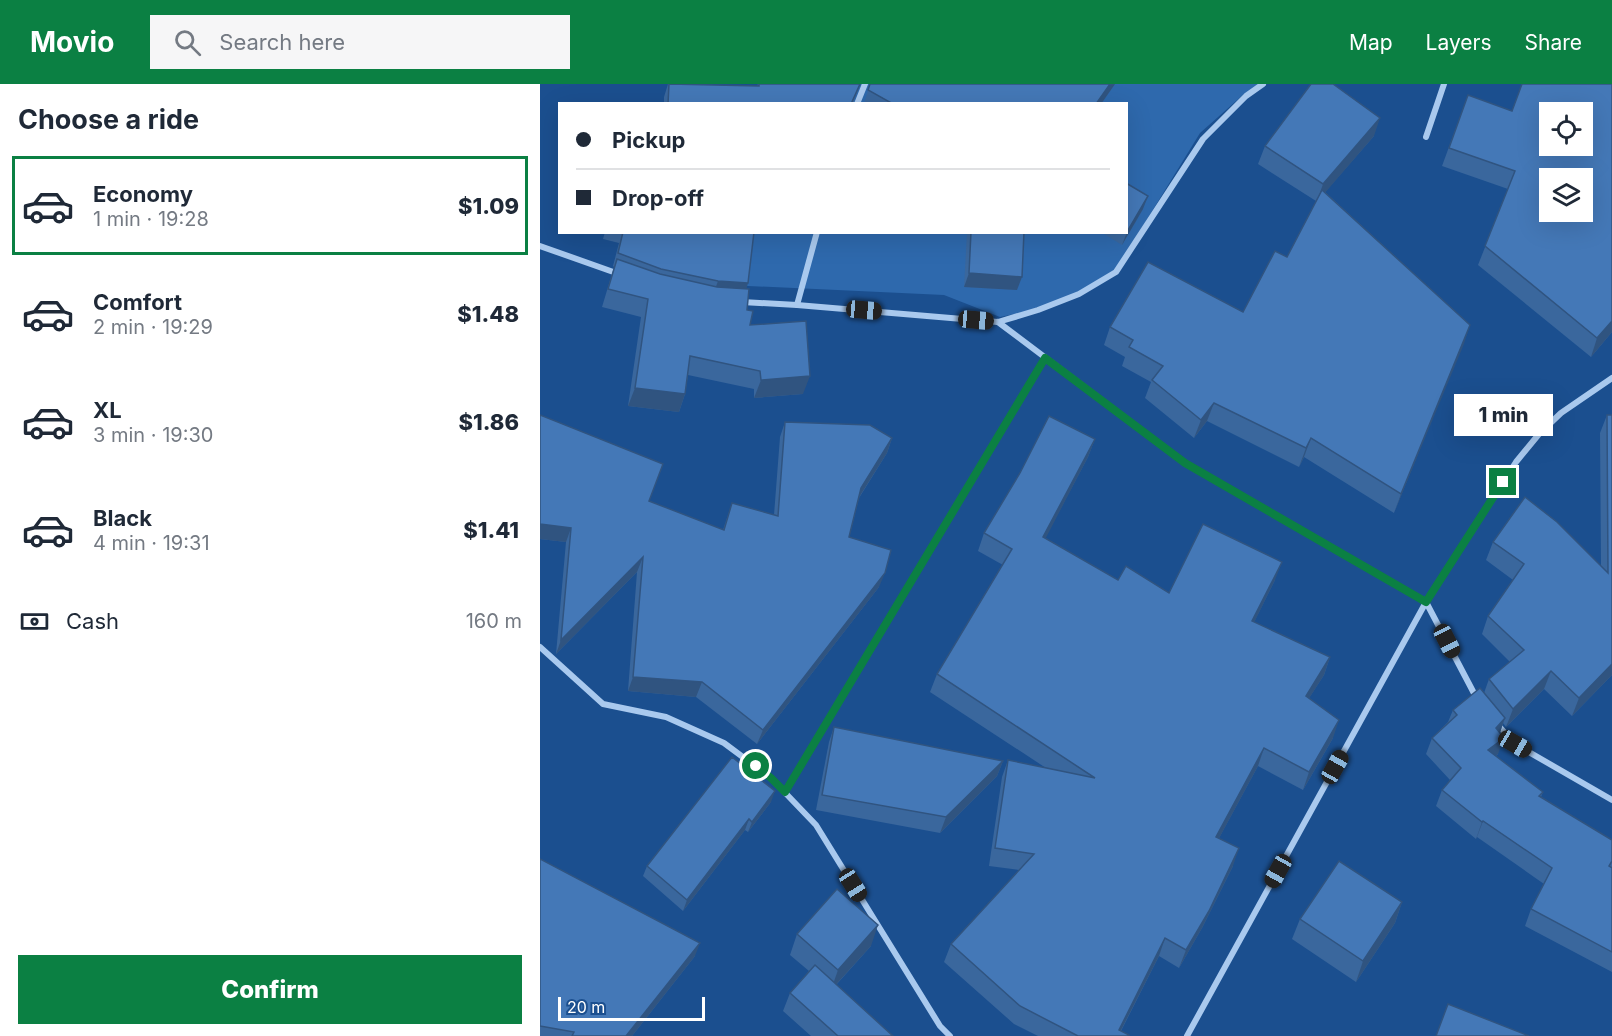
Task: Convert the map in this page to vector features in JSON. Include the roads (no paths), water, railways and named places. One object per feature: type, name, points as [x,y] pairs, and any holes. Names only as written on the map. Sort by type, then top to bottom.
[{"type":"street","points":[[858,102],[865,84]]},
{"type":"street","points":[[733,302],[797,304],[998,322],[1079,294],[1116,272],[1203,139],[1246,96],[1263,84]]},
{"type":"street","points":[[1426,137],[1444,84]]},
{"type":"street","points":[[797,304],[816,234]]},
{"type":"street","points":[[540,246],[624,276]]},
{"type":"street","points":[[998,322],[1185,463],[1426,602],[1477,700],[1484,708]]},
{"type":"street","points":[[785,792],[1045,358]]},
{"type":"street","points":[[1187,1036],[1426,602],[1516,462],[1531,443],[1561,413],[1612,378]]},
{"type":"street","points":[[540,647],[603,704],[666,717],[724,743],[771,778],[816,825],[940,1026],[950,1036]]},
{"type":"street","points":[[1490,716],[1515,744],[1612,800]]}]
